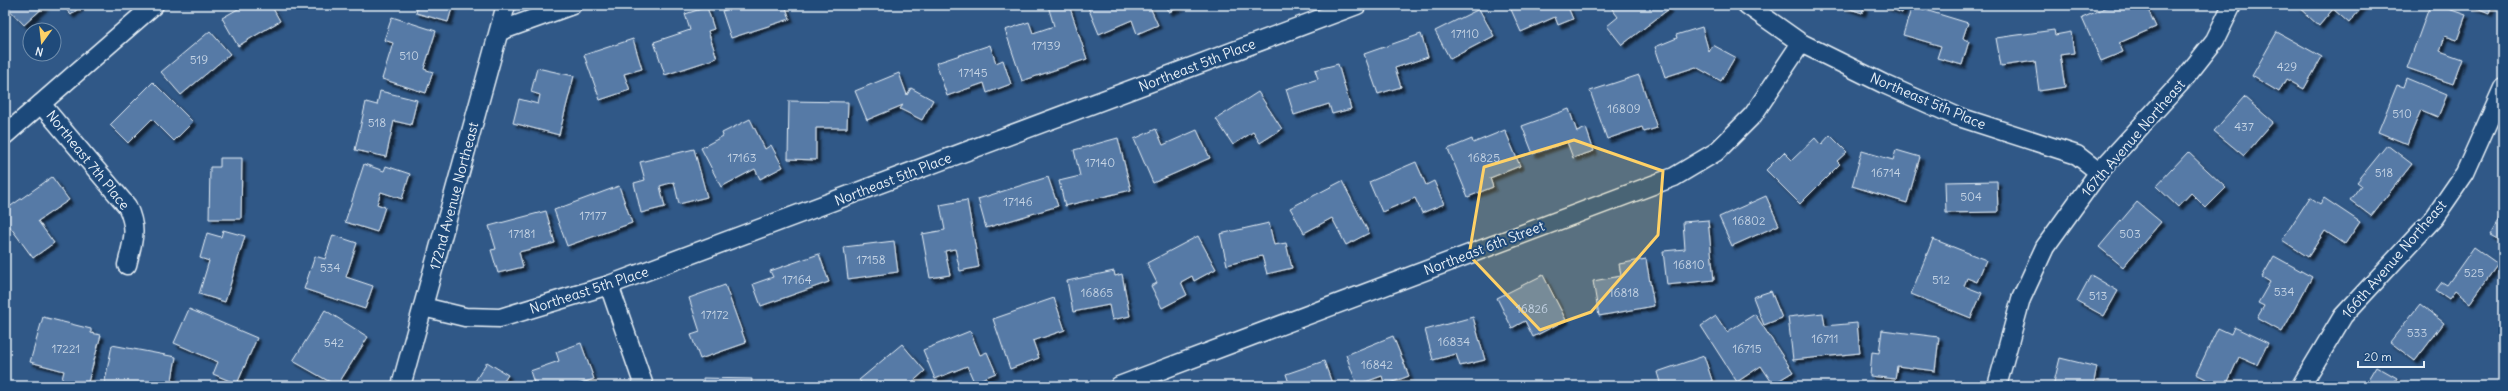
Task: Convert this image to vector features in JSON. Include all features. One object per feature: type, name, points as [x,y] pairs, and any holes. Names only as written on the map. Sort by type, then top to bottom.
[{"type":"street","points":[[5,135],[154,5]]},
{"type":"street","name":"172nd Avenue Northeast","points":[[401,386],[506,5]]},
{"type":"street","points":[[500,31],[572,5]]},
{"type":"street","name":"Northeast 5th Place","points":[[423,308],[465,317],[500,318],[609,285],[1357,5]]},
{"type":"street","name":"Northeast 5th Place","points":[[1747,5],[1801,43],[1956,116],[2077,155],[2099,172]]},
{"type":"street","name":"167th Avenue Northeast","points":[[1997,386],[2021,299],[2045,247],[2099,172],[2190,72],[2215,40],[2232,5]]},
{"type":"street","name":"Northeast 6th Street","points":[[1119,386],[1674,177],[1716,152],[1753,115],[1801,43]]},
{"type":"street","name":"166th Avenue Northeast","points":[[2301,386],[2342,316],[2434,218],[2465,173],[2503,88]]},
{"type":"street","name":"Northeast 7th Place","points":[[41,104],[128,206],[134,220],[134,236],[128,265]]},
{"type":"street","points":[[609,285],[644,386]]},
{"type":"highlighted area","points":[[1574,140],[1663,171],[1658,235],[1591,312],[1540,330],[1469,255],[1484,167]]},
{"type":"building","points":[[5,5],[46,5],[27,22],[22,23]]},
{"type":"building","points":[[62,5],[82,5],[71,15]]},
{"type":"building","points":[[245,5],[271,5],[280,21],[238,46],[222,18]]},
{"type":"building","points":[[418,5],[453,5],[448,22],[416,13]]},
{"type":"building","points":[[741,5],[785,5],[790,19],[731,38],[722,11]]},
{"type":"building","points":[[1069,5],[1087,59],[1022,81],[1005,30],[1029,22],[1033,33],[1054,26],[1048,6]]},
{"type":"building","points":[[1087,5],[1149,5],[1158,25],[1137,34],[1132,20],[1099,34]]},
{"type":"building","points":[[1166,5],[1184,5],[1169,12]]},
{"type":"building","points":[[1509,5],[1567,5],[1573,19],[1558,25],[1555,17],[1521,32]]},
{"type":"building","points":[[1609,5],[1666,5],[1669,9],[1622,45],[1607,26],[1618,17]]},
{"type":"building","points":[[1839,5],[1865,5],[1862,13]]},
{"type":"building","points":[[1882,5],[1905,5],[1902,13]]},
{"type":"building","points":[[2112,5],[2146,5],[2156,27],[2119,43],[2123,52],[2101,61],[2082,18]]},
{"type":"building","points":[[2296,5],[2364,5],[2349,23],[2333,9],[2319,26]]},
{"type":"building","points":[[2430,5],[2437,5],[2466,15],[2457,40],[2445,36],[2440,51],[2462,59],[2453,84],[2407,68]]},
{"type":"building","points":[[2470,5],[2492,5],[2489,13]]},
{"type":"building","points":[[1912,6],[1968,23],[1963,38],[1969,41],[1962,65],[1937,58],[1941,46],[1903,35]]},
{"type":"building","points":[[707,7],[714,29],[708,31],[717,58],[665,75],[654,42],[690,30],[685,14]]},
{"type":"building","points":[[1479,9],[1494,36],[1450,59],[1435,31]]},
{"type":"building","points":[[392,17],[436,31],[424,69],[433,72],[426,93],[382,79],[393,43],[384,40]]},
{"type":"building","points":[[1702,27],[1709,52],[1713,45],[1735,57],[1721,81],[1696,67],[1665,77],[1655,47],[1677,38],[1676,35]]},
{"type":"building","points":[[2054,30],[2055,35],[2071,32],[2074,53],[2060,55],[2065,87],[2039,91],[2035,61],[2001,66],[1996,38]]},
{"type":"building","points":[[210,31],[230,54],[181,95],[161,72]]},
{"type":"building","points":[[2277,32],[2322,57],[2304,89],[2286,79],[2279,92],[2252,76]]},
{"type":"building","points":[[1421,34],[1428,57],[1395,68],[1401,87],[1378,94],[1364,54]]},
{"type":"building","points":[[633,39],[642,69],[624,74],[630,90],[600,100],[584,55]]},
{"type":"building","points":[[990,45],[996,63],[1003,60],[1011,84],[987,93],[984,83],[947,96],[936,63]]},
{"type":"building","points":[[1338,64],[1351,109],[1332,114],[1329,104],[1294,115],[1286,89],[1318,79],[1315,70]]},
{"type":"building","points":[[537,68],[574,76],[559,135],[513,123],[519,99],[538,104],[540,95],[531,92]]},
{"type":"building","points":[[899,73],[907,95],[911,88],[933,100],[922,120],[900,109],[903,105],[867,120],[855,91]]},
{"type":"building","points":[[1639,75],[1657,128],[1644,132],[1642,127],[1607,139],[1590,91]]},
{"type":"building","points":[[2406,78],[2447,95],[2438,117],[2421,110],[2407,144],[2378,132],[2397,85],[2403,87]]},
{"type":"building","points":[[153,82],[193,122],[174,141],[152,119],[128,143],[110,125]]},
{"type":"building","points":[[380,91],[417,100],[411,125],[394,121],[386,157],[355,150],[366,102],[377,105]]},
{"type":"building","points":[[1258,92],[1282,129],[1260,143],[1253,132],[1233,145],[1216,119]]},
{"type":"building","points":[[2244,97],[2273,122],[2244,156],[2214,131]]},
{"type":"building","points":[[789,101],[848,102],[847,128],[816,128],[816,160],[788,159]]},
{"type":"building","points":[[1569,109],[1577,132],[1586,128],[1594,151],[1573,158],[1567,142],[1533,154],[1522,126]]},
{"type":"building","points":[[750,119],[765,149],[771,145],[783,167],[760,179],[755,169],[721,187],[701,148],[723,136],[722,133]]},
{"type":"building","points":[[1156,129],[1163,145],[1197,130],[1210,158],[1153,183],[1134,139]]},
{"type":"building","points":[[1505,130],[1520,166],[1490,178],[1493,187],[1468,197],[1448,149],[1472,139],[1473,143]]},
{"type":"building","points":[[1830,135],[1847,152],[1837,161],[1840,164],[1800,204],[1766,170],[1784,152],[1792,160],[1815,138],[1821,145]]},
{"type":"building","points":[[1118,138],[1131,190],[1065,206],[1059,181],[1080,176],[1074,150]]},
{"type":"building","points":[[2387,145],[2412,164],[2371,216],[2350,200],[2361,185],[2357,182]]},
{"type":"building","points":[[694,149],[707,197],[679,204],[674,182],[660,186],[665,207],[641,213],[634,183],[645,180],[640,162]]},
{"type":"building","points":[[1896,150],[1920,157],[1907,203],[1852,186],[1862,151],[1893,160]]},
{"type":"building","points":[[2188,152],[2226,188],[2206,208],[2191,193],[2178,207],[2156,186]]},
{"type":"building","points":[[220,158],[242,158],[241,219],[209,219],[210,167],[220,167]]},
{"type":"building","points":[[1416,162],[1426,185],[1434,181],[1444,204],[1422,213],[1415,198],[1382,212],[1369,182]]},
{"type":"building","points":[[364,164],[384,171],[386,166],[410,174],[402,199],[381,192],[377,204],[385,207],[377,232],[345,222]]},
{"type":"building","points":[[52,177],[69,200],[38,221],[54,243],[33,258],[5,220],[5,210]]},
{"type":"building","points":[[1048,177],[1058,206],[986,228],[978,199]]},
{"type":"building","points":[[1342,181],[1369,233],[1346,245],[1332,218],[1304,233],[1290,208]]},
{"type":"building","points":[[1997,181],[1998,212],[1946,213],[1945,182]]},
{"type":"building","points":[[619,186],[632,223],[567,246],[554,210]]},
{"type":"building","points":[[1766,196],[1779,225],[1732,246],[1719,217]]},
{"type":"building","points":[[2310,197],[2320,204],[2324,198],[2360,222],[2345,244],[2325,231],[2308,257],[2282,240]]},
{"type":"building","points":[[967,200],[979,267],[960,271],[955,249],[945,251],[950,275],[930,278],[922,234],[945,230],[940,205]]},
{"type":"building","points":[[2137,202],[2161,222],[2123,267],[2099,247]]},
{"type":"building","points":[[546,211],[555,243],[519,252],[523,267],[498,273],[491,250],[496,249],[489,226]]},
{"type":"building","points":[[2503,213],[2503,242],[2490,235]]},
{"type":"building","points":[[1708,220],[1714,280],[1667,285],[1663,251],[1685,249],[1683,222]]},
{"type":"building","points":[[1269,223],[1274,245],[1286,243],[1292,268],[1267,274],[1262,256],[1227,265],[1220,234]]},
{"type":"building","points":[[223,230],[245,236],[225,302],[199,294],[209,261],[200,258],[207,233],[221,237]]},
{"type":"building","points":[[333,235],[357,243],[346,277],[373,286],[365,309],[304,289],[315,256],[325,259]]},
{"type":"building","points":[[1198,236],[1216,269],[1194,281],[1192,276],[1181,282],[1187,295],[1162,308],[1151,286],[1157,283],[1147,263]]},
{"type":"building","points":[[1933,239],[1986,260],[1977,282],[1967,278],[1964,286],[1982,293],[1971,318],[1911,294]]},
{"type":"building","points":[[894,241],[898,272],[848,279],[844,247]]},
{"type":"building","points":[[2474,247],[2498,264],[2470,303],[2455,291],[2449,299],[2436,290],[2442,282],[2447,285]]},
{"type":"building","points":[[819,254],[829,282],[761,306],[753,284],[773,277],[770,271]]},
{"type":"building","points":[[2274,256],[2312,277],[2282,332],[2257,318],[2264,306],[2258,303],[2270,282],[2262,277]]},
{"type":"building","points":[[1646,259],[1654,306],[1599,316],[1593,281],[1621,276],[1619,264]]},
{"type":"building","points":[[1114,271],[1115,276],[1122,274],[1130,316],[1112,320],[1109,305],[1073,312],[1067,281]]},
{"type":"building","points":[[1543,275],[1566,320],[1533,337],[1525,321],[1512,328],[1497,298]]},
{"type":"building","points":[[2091,275],[2118,291],[2104,316],[2077,301]]},
{"type":"building","points":[[725,285],[746,343],[700,359],[691,335],[700,332],[689,298]]},
{"type":"building","points":[[1771,291],[1782,318],[1764,325],[1753,297]]},
{"type":"building","points":[[1054,298],[1065,330],[1033,341],[1039,358],[1010,369],[993,319]]},
{"type":"building","points":[[2420,304],[2444,323],[2415,361],[2390,342]]},
{"type":"building","points":[[189,309],[257,338],[237,384],[213,374],[218,362],[174,343]]},
{"type":"building","points":[[325,310],[368,337],[337,386],[293,361]]},
{"type":"building","points":[[1823,313],[1825,326],[1857,323],[1860,353],[1793,360],[1788,317]]},
{"type":"building","points":[[1755,314],[1793,372],[1773,384],[1761,366],[1737,382],[1701,326],[1716,316],[1727,332]]},
{"type":"building","points":[[43,317],[91,329],[91,333],[101,335],[87,386],[61,383],[64,371],[30,362]]},
{"type":"building","points":[[1473,317],[1485,360],[1460,366],[1456,354],[1433,360],[1425,330]]},
{"type":"building","points":[[2234,327],[2268,343],[2257,365],[2239,357],[2226,386],[2220,386],[2196,374],[2218,328],[2231,334]]},
{"type":"building","points":[[1882,330],[1939,337],[1935,371],[1897,366],[1895,379],[1870,376],[1872,352],[1879,353]]},
{"type":"building","points":[[970,331],[980,355],[987,352],[996,373],[974,382],[967,366],[935,379],[923,350]]},
{"type":"building","points":[[1393,336],[1409,376],[1385,385],[1382,376],[1357,385],[1346,355]]},
{"type":"building","points":[[581,343],[594,379],[573,386],[535,386],[530,371],[559,361],[556,352]]},
{"type":"building","points":[[902,344],[925,371],[908,386],[864,386],[859,380]]},
{"type":"building","points":[[112,345],[176,357],[171,386],[104,386]]},
{"type":"building","points":[[1704,356],[1714,386],[1661,386],[1657,372]]},
{"type":"building","points":[[2060,358],[2097,367],[2093,386],[2053,386]]},
{"type":"building","points":[[1324,361],[1333,386],[1281,386],[1289,383],[1286,374]]},
{"type":"building","points":[[487,362],[508,375],[501,386],[472,386]]},
{"type":"building","points":[[2376,366],[2397,378],[2393,386],[2364,386]]},
{"type":"building","points":[[703,378],[752,379],[751,386],[703,386]]}]
